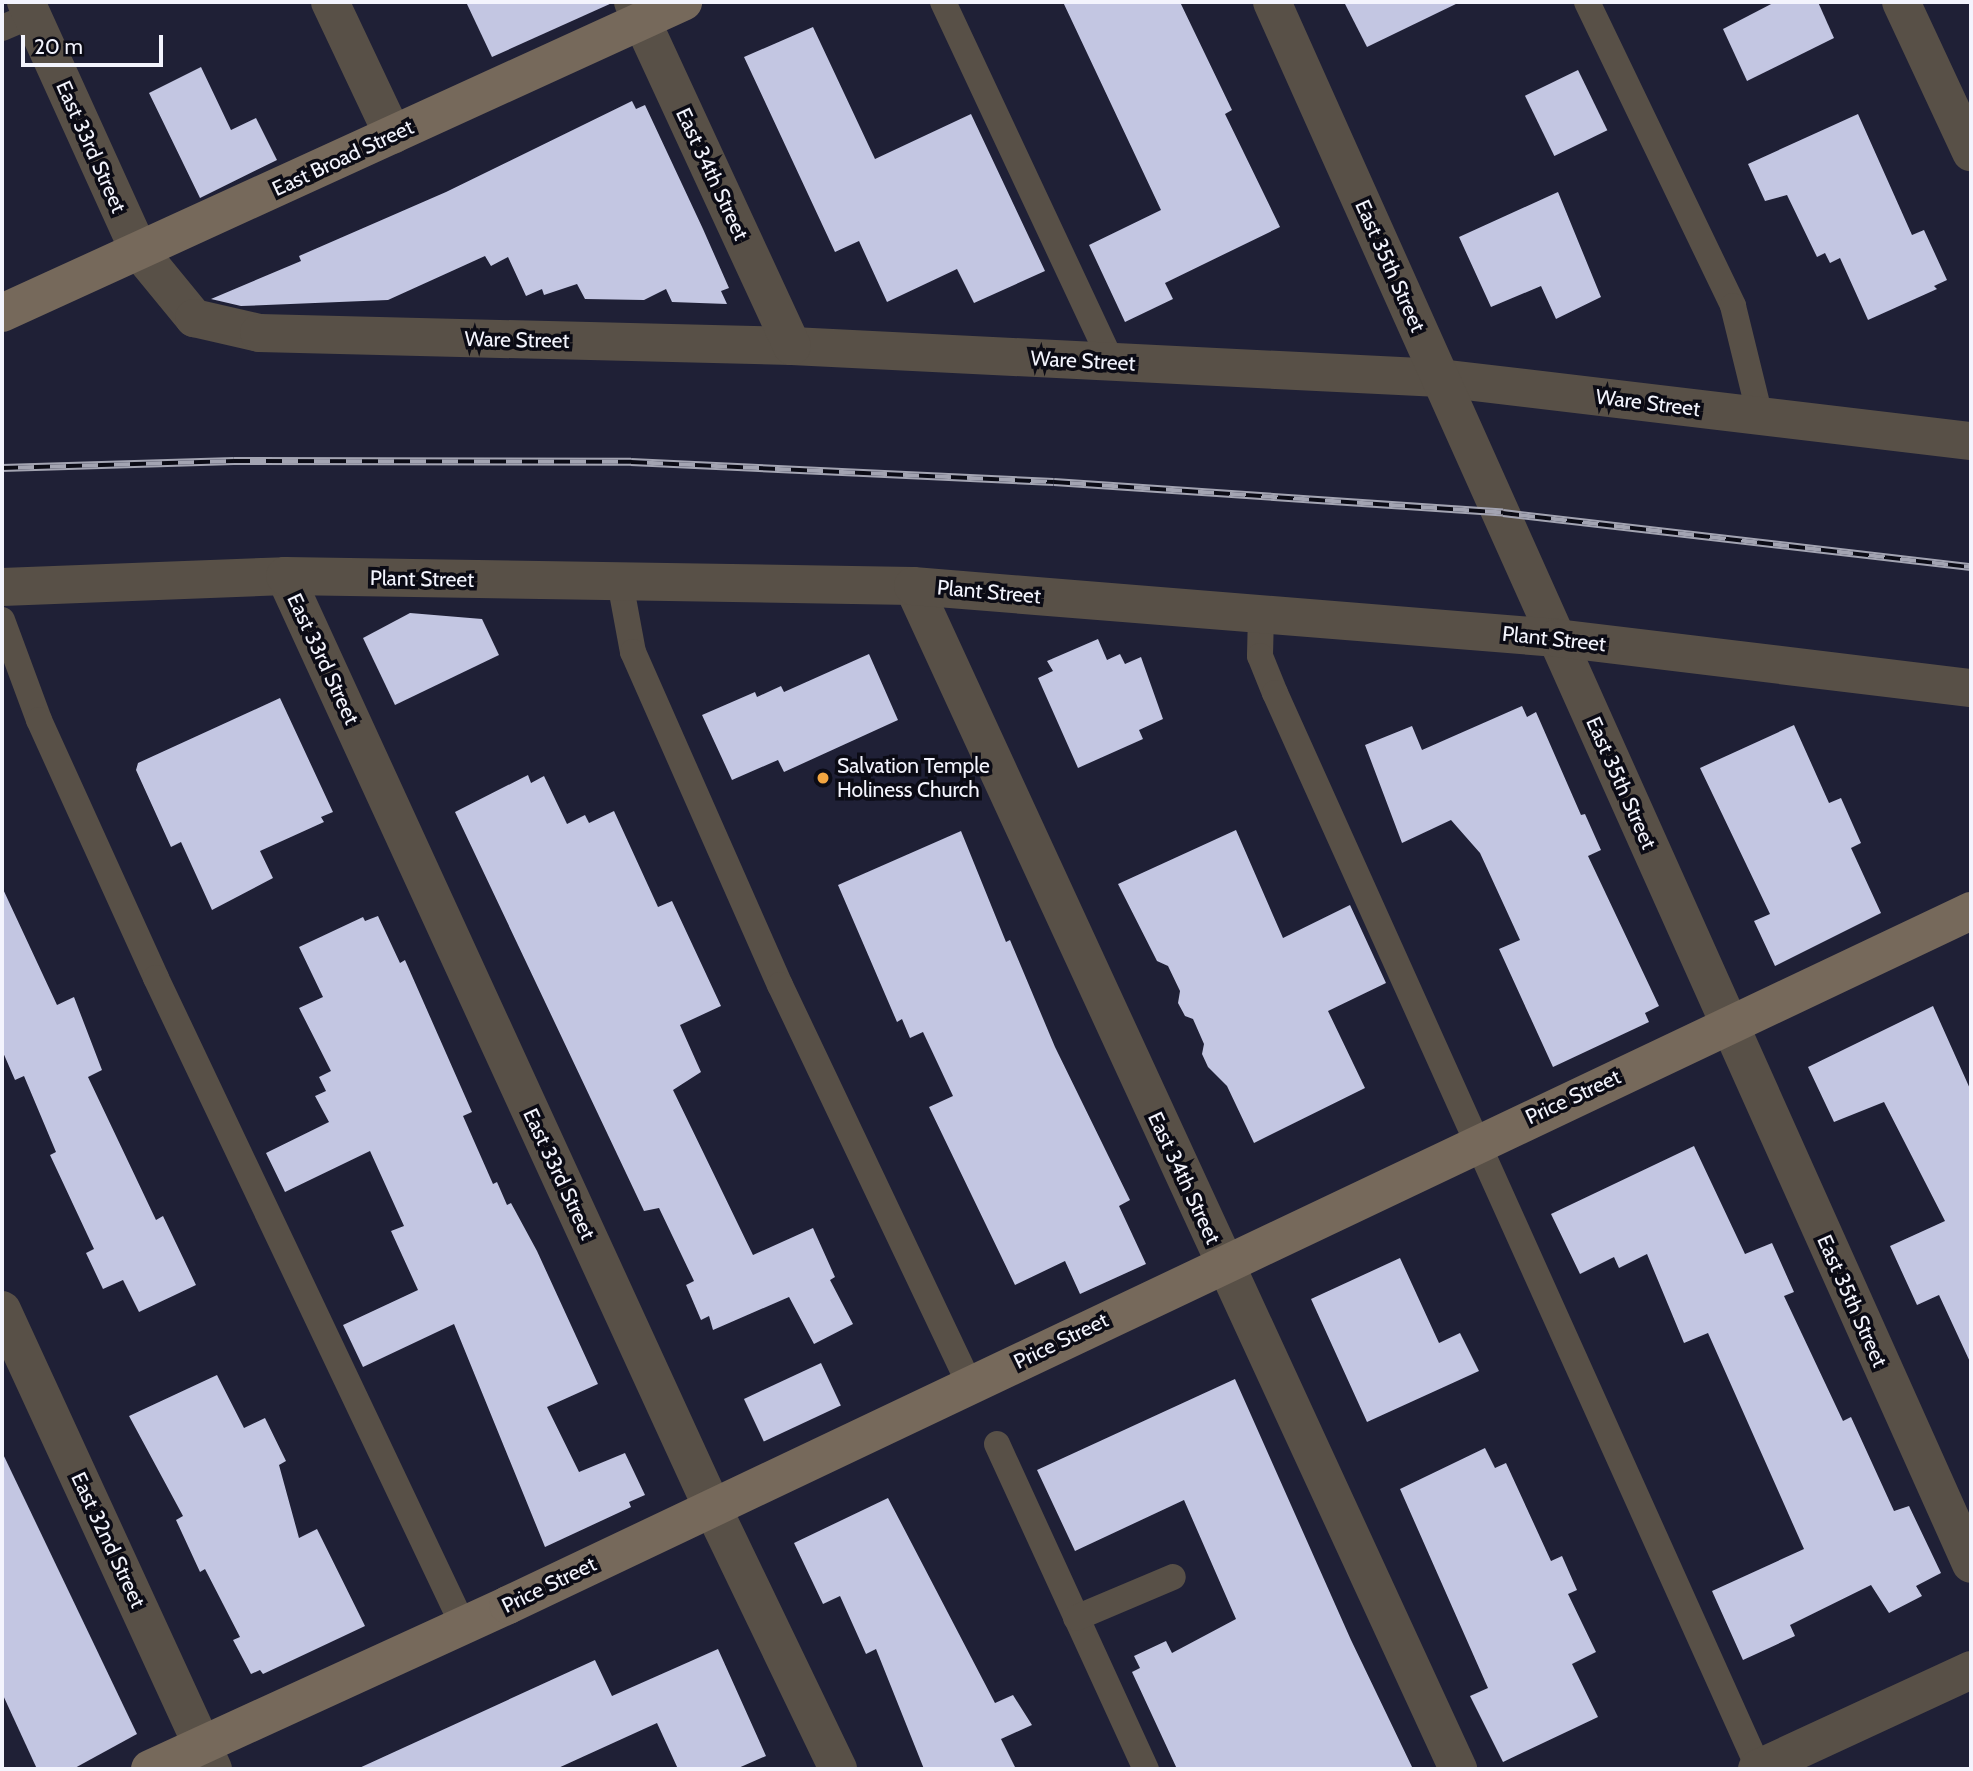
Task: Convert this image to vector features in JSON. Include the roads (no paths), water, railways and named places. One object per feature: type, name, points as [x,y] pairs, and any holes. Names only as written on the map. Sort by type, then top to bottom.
[{"type":"main road","name":"East Broad Street","points":[[2,313],[393,135],[638,11],[684,2]]},
{"type":"main road","name":"Price Street","points":[[150,1769],[207,1756],[463,1625],[970,1386],[1222,1263],[1971,911]]},
{"type":"street","points":[[330,2],[393,135]]},
{"type":"street","name":"East 35th Street","points":[[1272,2],[1727,1024],[1971,1564]]},
{"type":"street","points":[[1901,2],[1971,152]]},
{"type":"street","name":"East 34th Street","points":[[638,11],[792,346]]},
{"type":"street","name":"East 33rd Street","points":[[20,15],[139,251],[194,318]]},
{"type":"street","name":"Ware Street","points":[[194,318],[260,333],[792,346],[1440,379],[1971,441]]},
{"type":"street","name":"East 33rd Street","points":[[285,576],[712,1507],[838,1769]]},
{"type":"street","name":"Plant Street","points":[[2,587],[285,576],[913,586],[1556,639],[1971,688]]},
{"type":"street","name":"East 34th Street","points":[[913,586],[1222,1263],[1458,1769]]},
{"type":"street","name":"East 32nd Street","points":[[2,1310],[207,1756]]},
{"type":"street","points":[[1758,1769],[1971,1670]]},
{"type":"lane","points":[[943,2],[1112,362]]},
{"type":"lane","points":[[1587,2],[1733,306],[1760,416]]},
{"type":"lane","points":[[620,582],[633,652],[780,985],[970,1386]]},
{"type":"lane","points":[[1261,614],[1260,656],[1275,693],[1758,1769]]},
{"type":"lane","points":[[2,620],[39,720],[156,978],[463,1625]]},
{"type":"lane","points":[[997,1444],[1146,1769]]},
{"type":"lane","points":[[1076,1618],[1173,1577]]},
{"type":"railway","points":[[2,468],[234,461],[631,462],[1054,482],[1503,513],[1971,567]]},
{"type":"place","name":"Salvation Temple Holiness Church","points":[[823,778]]}]
